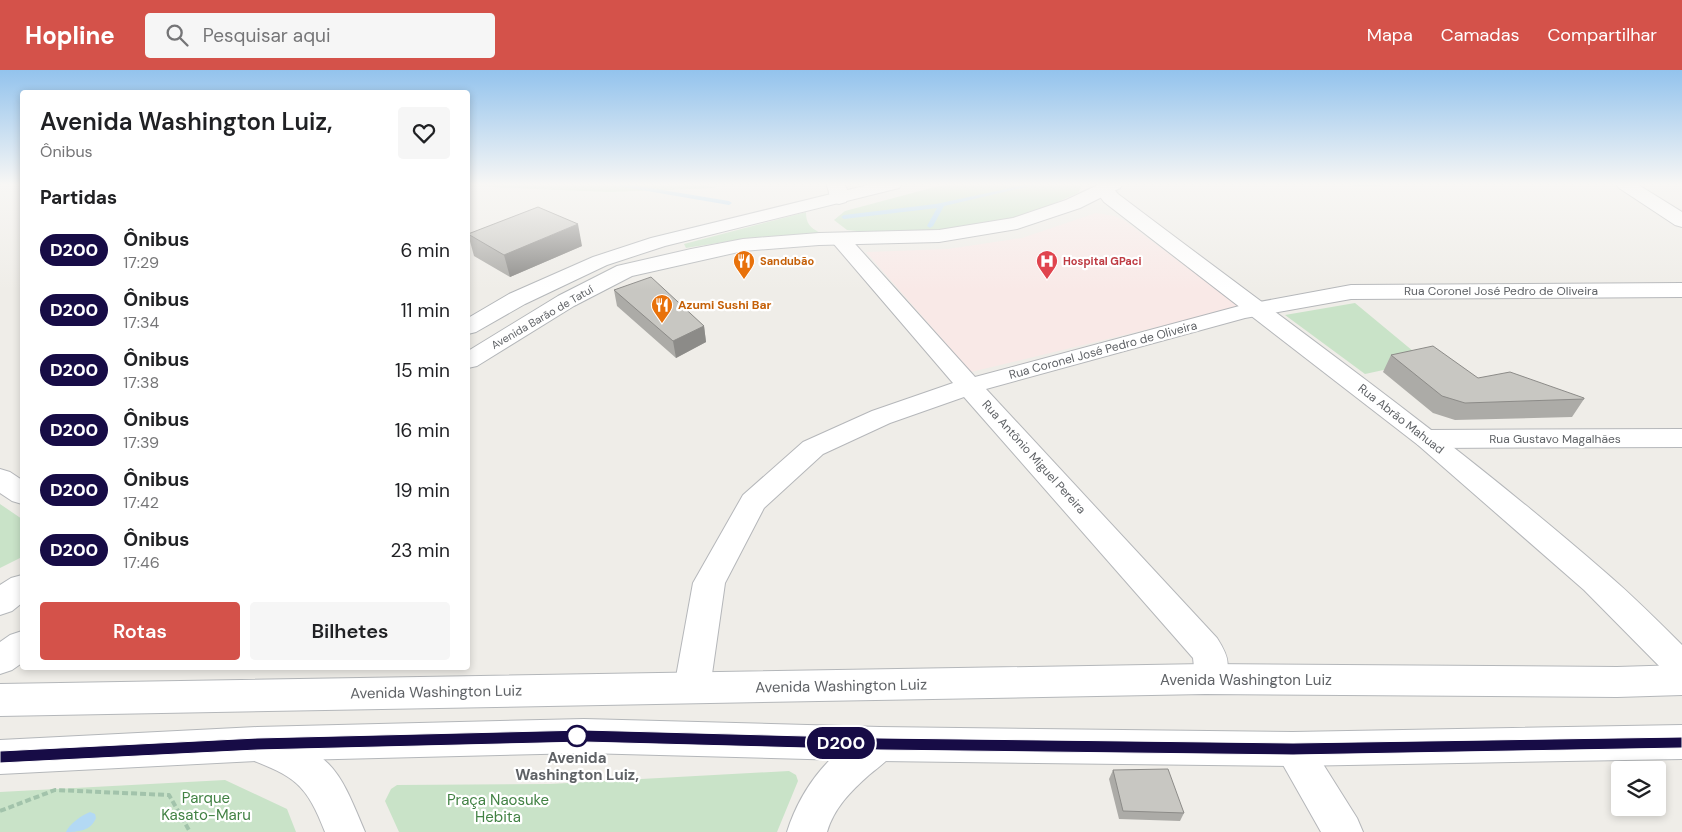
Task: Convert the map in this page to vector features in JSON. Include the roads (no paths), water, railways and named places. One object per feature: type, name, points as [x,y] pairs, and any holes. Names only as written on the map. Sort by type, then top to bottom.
[{"type":"main road","name":"Avenida Barão de Tatuí","points":[[470,326],[517,299],[600,261],[737,220]]},
{"type":"main road","name":"Rua Antônio Miguel Pereira","points":[[820,220],[820,224],[840,239],[1205,648],[1212,659],[1213,667],[1205,680]]},
{"type":"main road","name":"Avenida Barão de Tatuí","points":[[470,360],[566,301],[625,271],[743,245],[840,239],[939,236],[1017,223],[1027,220]]},
{"type":"main road","name":"Rua Abrão Mahuad","points":[[1139,220],[1255,310],[1428,439],[1595,582],[1682,667]]},
{"type":"main road","name":"Rua Coronel José Pedro de Oliveira","points":[[692,688],[709,583],[753,502],[813,448],[880,417],[970,386],[1255,310],[1351,292],[1682,290]]},
{"type":"main road","name":"Rua Gustavo Magalhães","points":[[1428,439],[1682,438]]},
{"type":"main road","points":[[0,478],[20,493]]},
{"type":"main road","points":[[0,590],[20,580]]},
{"type":"main road","points":[[0,602],[20,588]]},
{"type":"main road","points":[[0,660],[20,646]]},
{"type":"main road","name":"Avenida Washington Luiz","points":[[0,700],[1205,680],[1617,682],[1682,680]]},
{"type":"main road","points":[[1,757],[257,744],[584,736],[880,744],[1293,749],[1682,742]]},
{"type":"main road","points":[[257,744],[296,760],[320,780],[333,801],[345,832]]},
{"type":"main road","points":[[806,832],[814,808],[833,782],[880,744]]},
{"type":"main road","points":[[1293,749],[1343,832]]},
{"type":"waterway","points":[[930,226],[934,220]]},
{"type":"waterway","points":[[72,832],[90,818]]},
{"type":"place","name":"Sandubão","points":[[744,280]]},
{"type":"place","name":"Hospital GPaci","points":[[1047,280]]},
{"type":"place","name":"Azumi Sushi Bar","points":[[662,324]]},
{"type":"place","name":"Avenida Washington Luiz,","points":[[577,736]]},
{"type":"park label","name":"Parque Kasato-Maru","points":[[206,806]]},
{"type":"park label","name":"Praça Naosuke Hebita","points":[[498,808]]}]
